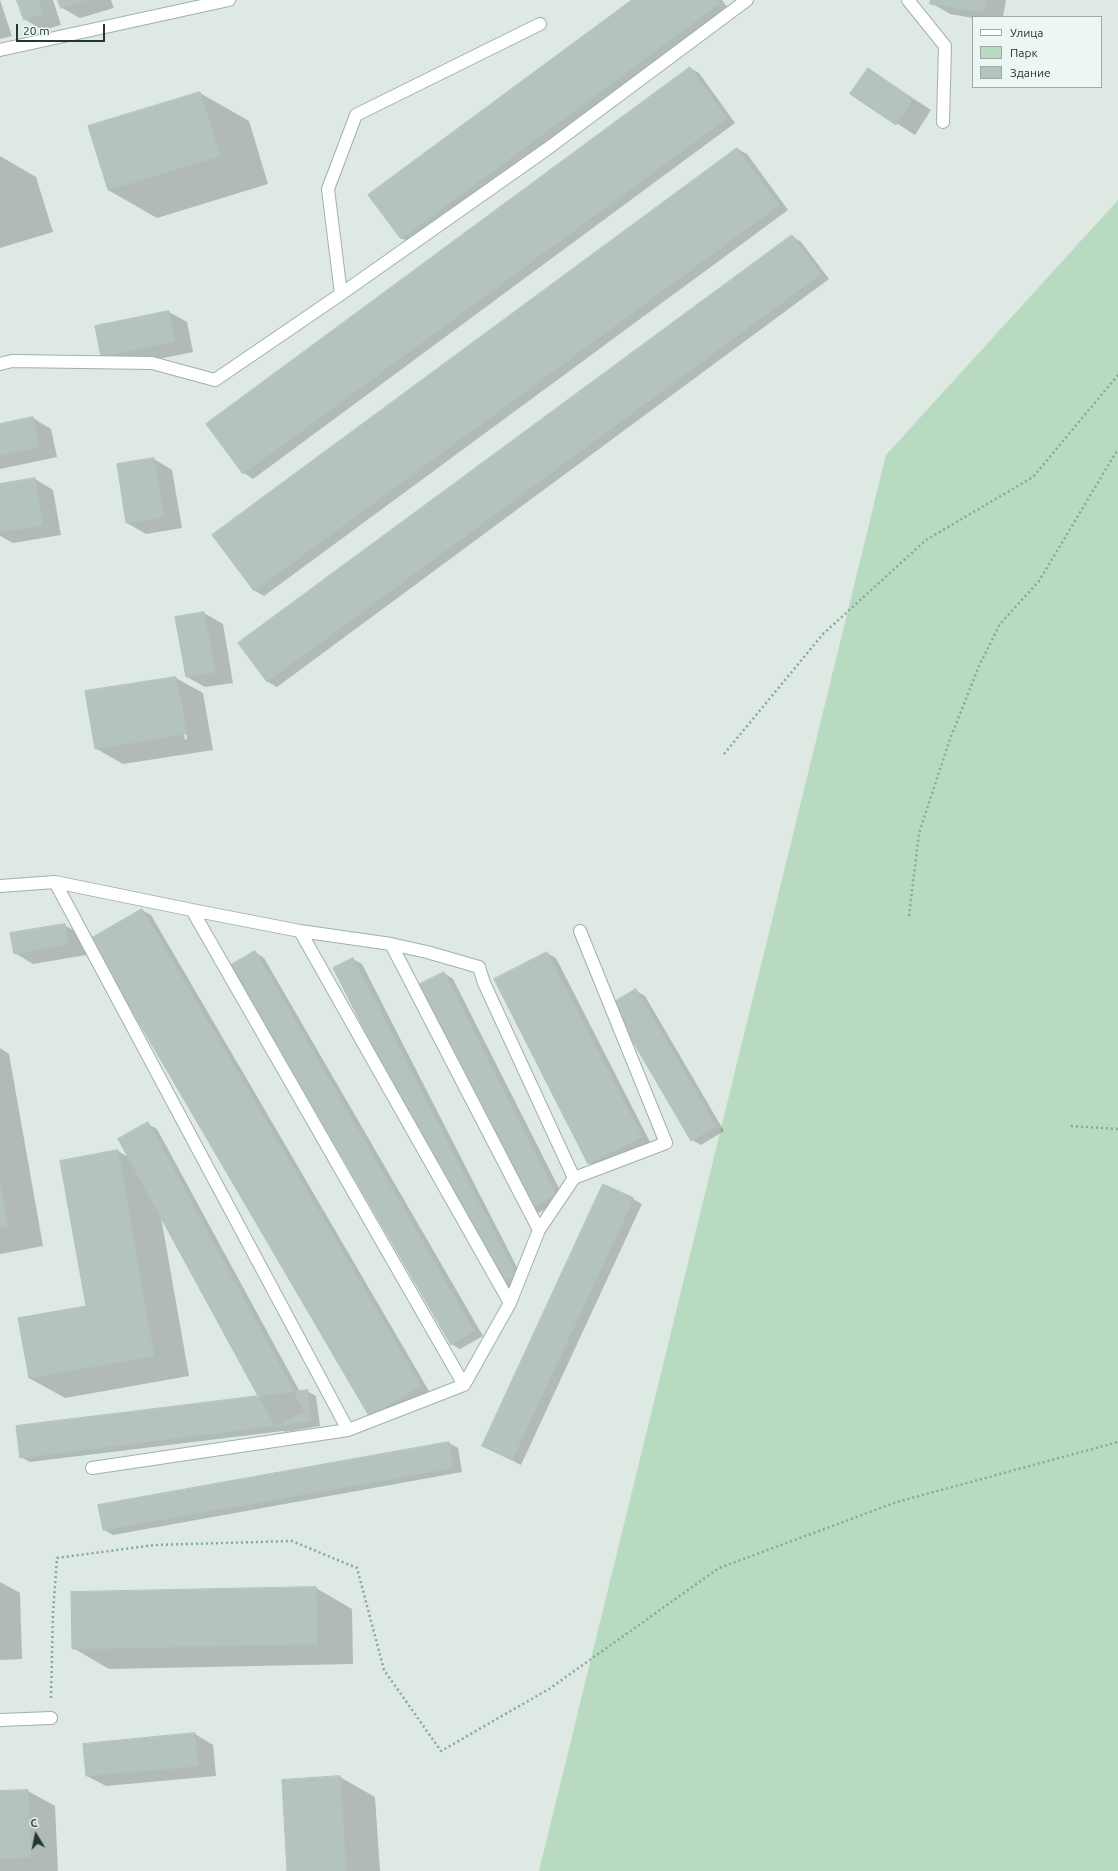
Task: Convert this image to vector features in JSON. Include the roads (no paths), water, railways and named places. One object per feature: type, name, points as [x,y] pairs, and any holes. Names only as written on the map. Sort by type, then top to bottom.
[{"type":"street","points":[[0,50],[229,0]]},
{"type":"street","points":[[0,364],[12,361],[152,363],[215,380],[342,294],[547,149],[747,0]]},
{"type":"street","points":[[908,0],[945,46],[943,122]]},
{"type":"street","points":[[342,294],[328,189],[356,115],[540,24]]},
{"type":"street","points":[[55,882],[348,1430]]},
{"type":"street","points":[[0,886],[55,882],[300,931],[391,944],[428,952],[479,967],[484,982],[574,1178]]},
{"type":"street","points":[[192,910],[464,1385]]},
{"type":"street","points":[[300,931],[510,1303]]},
{"type":"street","points":[[92,1468],[348,1430],[464,1385],[510,1303],[539,1230],[574,1178],[666,1143],[580,931]]},
{"type":"street","points":[[391,944],[539,1230]]},
{"type":"street","points":[[0,1720],[51,1718]]}]
